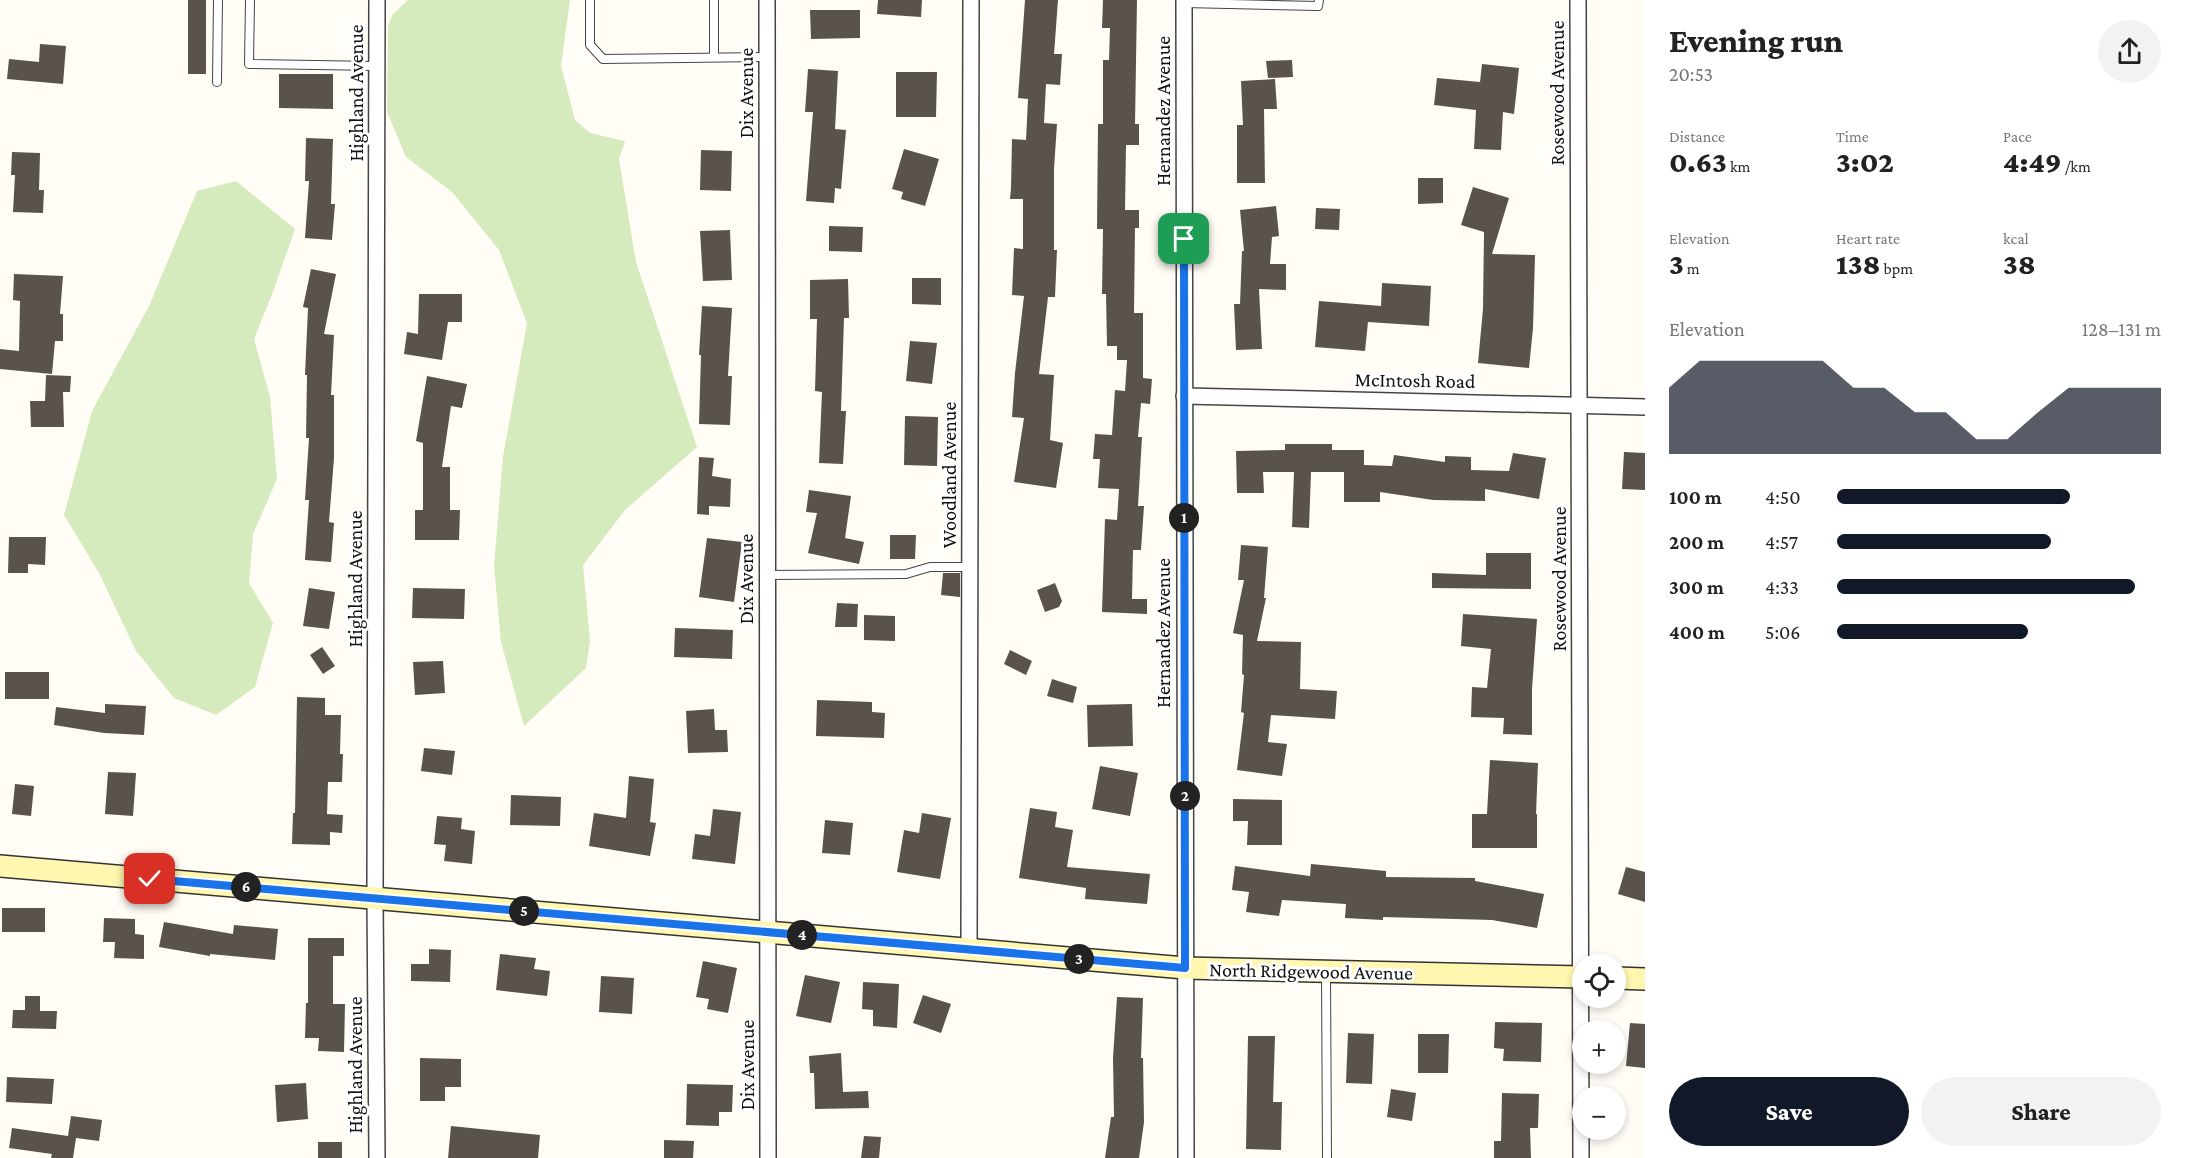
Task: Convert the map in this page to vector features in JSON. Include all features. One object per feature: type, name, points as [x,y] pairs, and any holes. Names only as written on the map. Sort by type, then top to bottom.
[{"type":"street","name":"Highland Avenue","points":[[376,1158],[377,0]]},
{"type":"street","name":"Dix Avenue","points":[[767,0],[768,1158]]},
{"type":"street","name":"Woodland Avenue","points":[[969,950],[971,0]]},
{"type":"street","name":"Rosewood Avenue","points":[[1578,0],[1582,954]]},
{"type":"street","name":"Hernandez Avenue","points":[[1184,2],[1185,1158]]},
{"type":"street","name":"McIntosh Road","points":[[1184,396],[1645,407]]},
{"type":"street","name":"North Ridgewood Avenue","points":[[0,866],[1185,968],[1572,977]]},
{"type":"street","points":[[1626,978],[1645,979]]},
{"type":"street","name":"Rosewood Avenue","points":[[1581,1158],[1582,1008]]},
{"type":"lane","points":[[218,0],[218,82]]},
{"type":"lane","points":[[250,0],[249,64],[377,66]]},
{"type":"lane","points":[[590,0],[590,45],[603,59],[767,57]]},
{"type":"lane","points":[[714,0],[714,57]]},
{"type":"lane","points":[[1184,2],[1318,6],[1318,0]]},
{"type":"lane","points":[[767,575],[906,574],[930,567],[970,567]]},
{"type":"lane","points":[[1326,971],[1327,1158]]},
{"type":"green space","points":[[408,0],[570,0],[561,66],[575,120],[590,133],[625,141],[619,159],[636,262],[697,447],[625,510],[583,565],[590,641],[586,668],[524,726],[501,642],[494,566],[503,457],[527,323],[499,250],[452,192],[406,157],[387,112],[388,26],[393,14]]},
{"type":"green space","points":[[236,181],[295,229],[254,339],[270,397],[277,479],[253,534],[249,583],[273,623],[255,687],[216,715],[174,698],[136,651],[99,573],[64,515],[92,411],[149,306],[197,191]]},
{"type":"building","points":[[188,0],[206,0],[206,74],[188,74]]},
{"type":"building","points":[[878,0],[922,0],[921,17],[877,14]]},
{"type":"building","points":[[1025,0],[1058,0],[1054,54],[1062,54],[1060,85],[1046,84],[1044,123],[1057,124],[1054,169],[1054,250],[1057,250],[1055,297],[1048,297],[1039,374],[1054,375],[1050,440],[1063,443],[1056,488],[1014,482],[1024,418],[1012,417],[1024,296],[1012,295],[1014,248],[1023,249],[1023,199],[1010,199],[1012,139],[1026,140],[1028,99],[1018,98]]},
{"type":"building","points":[[1103,0],[1137,0],[1135,124],[1139,124],[1139,145],[1126,145],[1125,210],[1139,210],[1139,228],[1135,228],[1134,313],[1143,313],[1143,378],[1152,379],[1150,404],[1141,403],[1138,437],[1142,437],[1138,506],[1144,506],[1141,550],[1133,550],[1132,599],[1147,599],[1147,614],[1102,612],[1105,519],[1117,520],[1119,489],[1098,488],[1100,459],[1093,459],[1095,434],[1112,435],[1115,390],[1125,391],[1127,360],[1117,360],[1117,346],[1107,346],[1106,294],[1102,294],[1103,229],[1097,229],[1098,124],[1103,124],[1103,60],[1109,60],[1110,28],[1102,28]]},
{"type":"building","points":[[810,10],[860,10],[860,38],[811,39]]},
{"type":"building","points":[[40,44],[66,46],[63,84],[7,79],[9,59],[39,62]]},
{"type":"building","points":[[1292,60],[1293,77],[1268,78],[1266,61]]},
{"type":"building","points":[[1482,64],[1519,68],[1514,114],[1503,112],[1501,150],[1474,149],[1476,110],[1434,105],[1437,78],[1480,82]]},
{"type":"building","points":[[808,69],[838,71],[835,129],[846,130],[841,189],[835,188],[834,203],[806,201],[813,112],[805,112]]},
{"type":"building","points":[[896,72],[937,72],[936,117],[896,117]]},
{"type":"building","points":[[279,74],[333,74],[333,109],[279,108]]},
{"type":"building","points":[[1275,79],[1277,109],[1264,109],[1265,183],[1237,183],[1237,125],[1243,125],[1241,81]]},
{"type":"building","points":[[306,138],[333,139],[331,204],[335,204],[332,240],[305,238],[309,181],[305,181]]},
{"type":"building","points":[[904,149],[939,159],[925,206],[901,199],[903,192],[892,189]]},
{"type":"building","points":[[701,150],[732,151],[731,191],[700,190]]},
{"type":"building","points":[[12,152],[40,153],[39,190],[44,190],[43,213],[13,212],[15,175],[11,175]]},
{"type":"building","points":[[1418,178],[1443,178],[1443,203],[1418,204]]},
{"type":"building","points":[[1473,187],[1509,198],[1492,254],[1535,255],[1533,328],[1529,368],[1478,363],[1483,309],[1484,232],[1461,225]]},
{"type":"building","points":[[1276,206],[1279,236],[1272,237],[1270,264],[1286,264],[1286,290],[1259,289],[1262,349],[1236,350],[1234,304],[1240,304],[1242,251],[1244,251],[1240,210]]},
{"type":"building","points":[[1316,208],[1340,209],[1339,230],[1315,229]]},
{"type":"building","points":[[829,226],[863,227],[862,252],[829,251]]},
{"type":"building","points":[[730,230],[732,280],[703,281],[700,231]]},
{"type":"building","points":[[311,269],[336,274],[324,334],[334,335],[331,395],[334,395],[334,458],[329,522],[334,523],[331,562],[305,560],[309,500],[305,500],[309,438],[306,438],[307,375],[305,375],[308,308],[303,307]]},
{"type":"building","points":[[14,274],[63,276],[60,314],[63,314],[63,341],[55,341],[52,374],[0,369],[0,349],[19,351],[20,301],[13,300]]},
{"type":"building","points":[[912,278],[941,278],[941,305],[912,304]]},
{"type":"building","points":[[848,279],[849,318],[844,318],[841,411],[846,411],[843,464],[819,463],[822,392],[815,391],[817,319],[810,319],[810,280]]},
{"type":"building","points":[[1382,283],[1431,286],[1429,326],[1368,322],[1365,351],[1315,347],[1319,301],[1381,306]]},
{"type":"building","points":[[419,294],[462,294],[462,322],[448,322],[442,360],[404,354],[407,332],[418,334]]},
{"type":"building","points":[[702,306],[732,308],[728,376],[732,376],[730,425],[699,424]]},
{"type":"building","points":[[910,341],[937,343],[932,384],[906,381]]},
{"type":"building","points":[[46,375],[71,376],[70,392],[63,392],[64,427],[31,427],[30,401],[45,401]]},
{"type":"building","points":[[427,376],[467,384],[462,408],[451,406],[442,467],[450,467],[450,510],[460,510],[459,540],[415,540],[415,510],[423,510],[423,443],[416,441]]},
{"type":"building","points":[[905,416],[938,417],[937,466],[904,465]]},
{"type":"building","points":[[1285,444],[1332,444],[1332,450],[1364,450],[1364,465],[1392,466],[1394,455],[1445,462],[1445,456],[1471,457],[1471,470],[1509,471],[1513,453],[1546,458],[1539,499],[1485,489],[1485,501],[1433,500],[1380,492],[1380,502],[1344,502],[1344,472],[1311,472],[1309,528],[1292,527],[1294,472],[1263,472],[1264,493],[1237,493],[1236,451],[1285,450]]},
{"type":"building","points":[[1624,452],[1645,453],[1645,490],[1622,489]]},
{"type":"building","points":[[699,457],[714,458],[712,476],[731,479],[730,507],[709,506],[709,515],[697,514]]},
{"type":"building","points":[[809,490],[851,496],[845,538],[864,542],[859,564],[808,553],[817,513],[806,512]]},
{"type":"building","points":[[890,535],[916,535],[915,559],[890,559]]},
{"type":"building","points":[[9,537],[46,537],[45,565],[28,564],[28,573],[8,573]]},
{"type":"building","points":[[707,538],[742,542],[734,602],[699,597]]},
{"type":"building","points":[[1241,545],[1268,547],[1264,598],[1266,598],[1257,641],[1301,642],[1300,689],[1337,691],[1335,719],[1271,715],[1268,742],[1287,744],[1282,776],[1237,770],[1244,713],[1241,712],[1244,675],[1242,674],[1243,635],[1233,633],[1244,580],[1238,580]]},
{"type":"building","points":[[1486,553],[1531,553],[1531,589],[1432,588],[1432,573],[1486,575]]},
{"type":"building","points":[[943,573],[960,573],[960,597],[941,595]]},
{"type":"building","points":[[1055,583],[1062,601],[1059,607],[1045,612],[1037,590]]},
{"type":"building","points":[[309,588],[335,592],[329,629],[303,626]]},
{"type":"building","points":[[413,588],[465,589],[464,619],[412,618]]},
{"type":"building","points":[[837,603],[858,604],[857,627],[835,627]]},
{"type":"building","points":[[1463,614],[1537,619],[1532,689],[1532,735],[1503,734],[1504,718],[1471,717],[1472,687],[1487,688],[1491,649],[1461,646]]},
{"type":"building","points":[[864,615],[895,616],[895,641],[864,640]]},
{"type":"building","points":[[675,628],[733,630],[732,659],[674,657]]},
{"type":"building","points":[[322,647],[335,666],[323,674],[310,655]]},
{"type":"building","points":[[1010,650],[1032,661],[1026,675],[1004,664]]},
{"type":"building","points":[[443,661],[445,693],[415,695],[413,662]]},
{"type":"building","points":[[5,672],[49,672],[49,699],[5,699]]},
{"type":"building","points":[[1052,679],[1077,687],[1073,703],[1047,696]]},
{"type":"building","points":[[297,697],[325,698],[325,715],[341,715],[342,782],[328,782],[327,814],[343,815],[342,833],[330,832],[330,845],[292,844],[293,813],[295,813]]},
{"type":"building","points":[[817,700],[872,702],[872,712],[885,713],[884,738],[816,736]]},
{"type":"building","points":[[105,704],[146,706],[144,735],[104,733],[54,725],[56,707],[105,713]]},
{"type":"building","points":[[1132,704],[1133,746],[1088,747],[1087,705]]},
{"type":"building","points":[[714,709],[715,730],[727,730],[728,752],[688,753],[686,711]]},
{"type":"building","points":[[424,748],[455,751],[452,775],[421,771]]},
{"type":"building","points":[[1490,760],[1538,763],[1537,848],[1472,848],[1472,814],[1487,814]]},
{"type":"building","points":[[1100,766],[1138,773],[1130,816],[1092,809]]},
{"type":"building","points":[[108,772],[136,773],[133,816],[105,814]]},
{"type":"building","points":[[629,776],[654,779],[650,822],[656,823],[650,856],[589,846],[594,813],[626,818]]},
{"type":"building","points":[[15,784],[34,786],[31,816],[12,814]]},
{"type":"building","points":[[511,795],[561,797],[560,826],[510,825]]},
{"type":"building","points":[[1233,799],[1282,800],[1282,845],[1247,845],[1248,821],[1233,821]]},
{"type":"building","points":[[1030,808],[1057,812],[1055,827],[1073,830],[1067,867],[1150,874],[1147,904],[1085,899],[1086,888],[1019,878]]},
{"type":"building","points":[[713,809],[741,812],[735,864],[692,859],[695,834],[710,836]]},
{"type":"building","points":[[922,813],[951,818],[940,879],[897,872],[904,830],[919,833]]},
{"type":"building","points":[[437,816],[462,818],[461,829],[475,831],[472,864],[444,861],[446,845],[434,844]]},
{"type":"building","points":[[825,820],[853,823],[850,855],[822,853]]},
{"type":"building","points":[[1311,864],[1386,871],[1386,877],[1475,878],[1475,881],[1544,894],[1537,928],[1492,920],[1345,918],[1346,904],[1282,900],[1279,916],[1246,912],[1249,892],[1232,890],[1235,866],[1310,876]]},
{"type":"building","points":[[1626,867],[1645,872],[1645,902],[1618,894]]},
{"type":"building","points":[[2,908],[45,908],[45,932],[2,932]]},
{"type":"building","points":[[104,918],[135,919],[135,934],[144,935],[144,959],[114,958],[115,942],[103,942]]},
{"type":"building","points":[[164,922],[233,934],[234,925],[278,929],[275,960],[210,954],[210,956],[159,947]]},
{"type":"building","points":[[308,938],[344,938],[344,956],[333,956],[333,1004],[345,1004],[344,1052],[318,1051],[319,1038],[305,1038],[306,1003],[308,1003]]},
{"type":"building","points":[[429,949],[451,950],[450,982],[411,981],[411,964],[429,964]]},
{"type":"building","points":[[500,954],[536,958],[534,969],[550,971],[547,996],[496,990]]},
{"type":"building","points":[[703,961],[737,968],[728,1013],[707,1009],[709,999],[696,997]]},
{"type":"building","points":[[805,975],[840,982],[831,1023],[796,1016]]},
{"type":"building","points":[[601,976],[634,978],[632,1014],[599,1012]]},
{"type":"building","points":[[863,982],[899,984],[897,1028],[873,1026],[873,1010],[862,1009]]},
{"type":"building","points":[[923,995],[951,1004],[941,1033],[913,1023]]},
{"type":"building","points":[[25,996],[40,996],[40,1011],[57,1011],[56,1029],[12,1028],[13,1010],[25,1010]]},
{"type":"building","points":[[1117,997],[1143,998],[1141,1058],[1143,1058],[1144,1122],[1139,1158],[1105,1158],[1111,1117],[1114,1117],[1113,1058]]},
{"type":"building","points":[[1495,1022],[1542,1023],[1541,1062],[1503,1061],[1504,1049],[1494,1048]]},
{"type":"building","points":[[1630,1023],[1645,1024],[1645,1068],[1626,1066]]},
{"type":"building","points":[[1348,1033],[1374,1034],[1372,1084],[1346,1083]]},
{"type":"building","points":[[1418,1034],[1449,1034],[1448,1073],[1418,1073]]},
{"type":"building","points":[[1248,1036],[1275,1036],[1273,1102],[1282,1102],[1281,1150],[1246,1149]]},
{"type":"building","points":[[841,1053],[843,1092],[868,1091],[869,1108],[815,1109],[814,1073],[810,1073],[809,1056]]},
{"type":"building","points":[[420,1058],[461,1059],[461,1087],[445,1087],[445,1101],[420,1101]]},
{"type":"building","points":[[7,1077],[54,1079],[52,1104],[6,1102]]},
{"type":"building","points":[[306,1083],[308,1119],[277,1122],[275,1085]]},
{"type":"building","points":[[687,1084],[733,1085],[732,1112],[719,1112],[719,1126],[686,1125]]},
{"type":"building","points":[[1391,1089],[1416,1093],[1412,1121],[1387,1117]]},
{"type":"building","points":[[1502,1093],[1539,1094],[1538,1128],[1530,1128],[1531,1158],[1494,1158],[1494,1141],[1501,1141]]},
{"type":"building","points":[[71,1116],[102,1120],[99,1141],[76,1138],[73,1158],[51,1158],[52,1154],[9,1148],[12,1128],[68,1136]]},
{"type":"building","points":[[451,1126],[540,1135],[538,1158],[448,1158]]},
{"type":"building","points":[[864,1136],[881,1137],[879,1158],[861,1158]]},
{"type":"building","points":[[664,1140],[694,1141],[693,1158],[664,1158]]},
{"type":"building","points":[[318,1142],[342,1142],[342,1158],[318,1158]]},
{"type":"route","points":[[150,879],[1185,968],[1184,239]]}]
